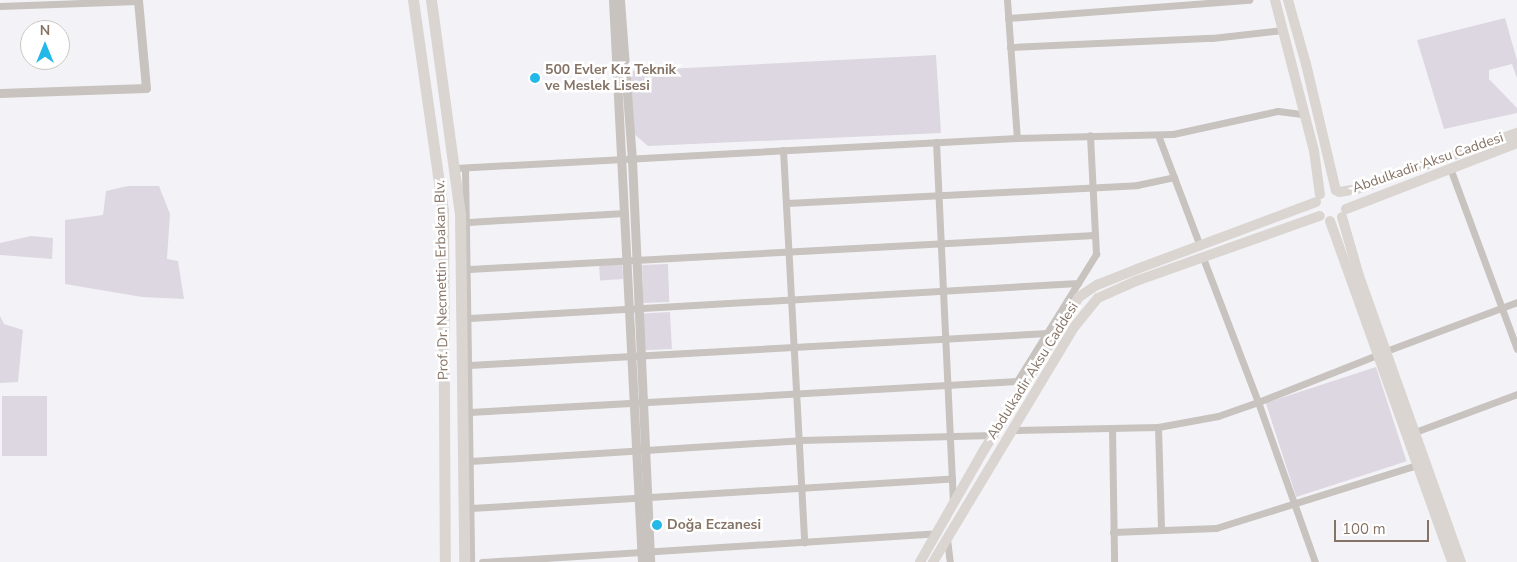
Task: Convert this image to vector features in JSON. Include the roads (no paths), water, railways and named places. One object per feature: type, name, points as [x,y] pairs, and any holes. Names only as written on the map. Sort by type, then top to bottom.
[{"type":"main road","name":"Prof. Dr. Necmettin Erbakan Blv.","points":[[413,0],[444,210],[445,562]]},
{"type":"main road","name":"Prof. Dr. Necmettin Erbakan Blv.","points":[[431,0],[460,168],[464,562]]},
{"type":"main road","points":[[1275,0],[1319,175],[1318,198],[1325,219],[1415,432],[1461,562]]},
{"type":"main road","points":[[1288,0],[1306,64],[1337,192],[1345,200],[1344,213],[1359,276],[1417,465],[1452,562]]},
{"type":"main road","name":"Abdulkadir Aksu Caddesi","points":[[920,562],[1050,334],[1073,304],[1086,292],[1318,198],[1337,192],[1358,189],[1517,133]]},
{"type":"main road","name":"Abdulkadir Aksu Caddesi","points":[[933,562],[1075,326],[1098,298],[1203,258],[1344,213],[1450,168],[1517,143]]},
{"type":"street","points":[[613,0],[627,160],[625,213],[631,260]]},
{"type":"street","points":[[620,0],[638,403],[636,452],[643,499],[646,558]]},
{"type":"street","points":[[1007,0],[1017,138]]},
{"type":"street","points":[[1008,18],[1249,0]]},
{"type":"street","points":[[0,6],[138,1],[146,88],[0,93]]},
{"type":"street","points":[[1010,47],[1212,38],[1284,30]]},
{"type":"street","points":[[471,562],[468,222],[460,168],[1017,138],[1158,135],[1200,130],[1278,111],[1304,114]]},
{"type":"street","points":[[470,412],[1017,381],[1050,334],[1096,254],[1091,188],[1090,135]]},
{"type":"street","points":[[1158,135],[1200,246]]},
{"type":"street","points":[[936,142],[943,242],[953,506]]},
{"type":"street","points":[[783,150],[798,394],[804,542]]},
{"type":"street","points":[[1450,168],[1517,349]]},
{"type":"street","points":[[787,203],[1091,188],[1147,184],[1174,176]]},
{"type":"street","points":[[468,222],[625,213]]},
{"type":"street","points":[[469,269],[943,242],[1094,236]]},
{"type":"street","points":[[1203,258],[1316,562]]},
{"type":"street","points":[[469,318],[1078,283]]},
{"type":"street","points":[[1013,430],[1158,427],[1218,416],[1517,302]]},
{"type":"street","points":[[469,365],[1050,334]]},
{"type":"street","points":[[1415,432],[1517,394]]},
{"type":"street","points":[[638,403],[646,451],[643,499]]},
{"type":"street","points":[[1158,427],[1160,530]]},
{"type":"street","points":[[1112,428],[1114,562]]},
{"type":"street","points":[[470,461],[636,452],[800,440],[950,434],[993,435]]},
{"type":"street","points":[[1113,532],[1216,528],[1294,501],[1417,465]]},
{"type":"street","points":[[471,508],[952,479]]},
{"type":"street","points":[[482,562],[646,558],[804,542],[936,533]]},
{"type":"street","points":[[947,539],[950,562]]},
{"type":"place","name":"500 Evler Kız Teknik ve Meslek Lisesi","points":[[535,78]]},
{"type":"place","name":"Doğa Eczanesi","points":[[657,525]]}]
